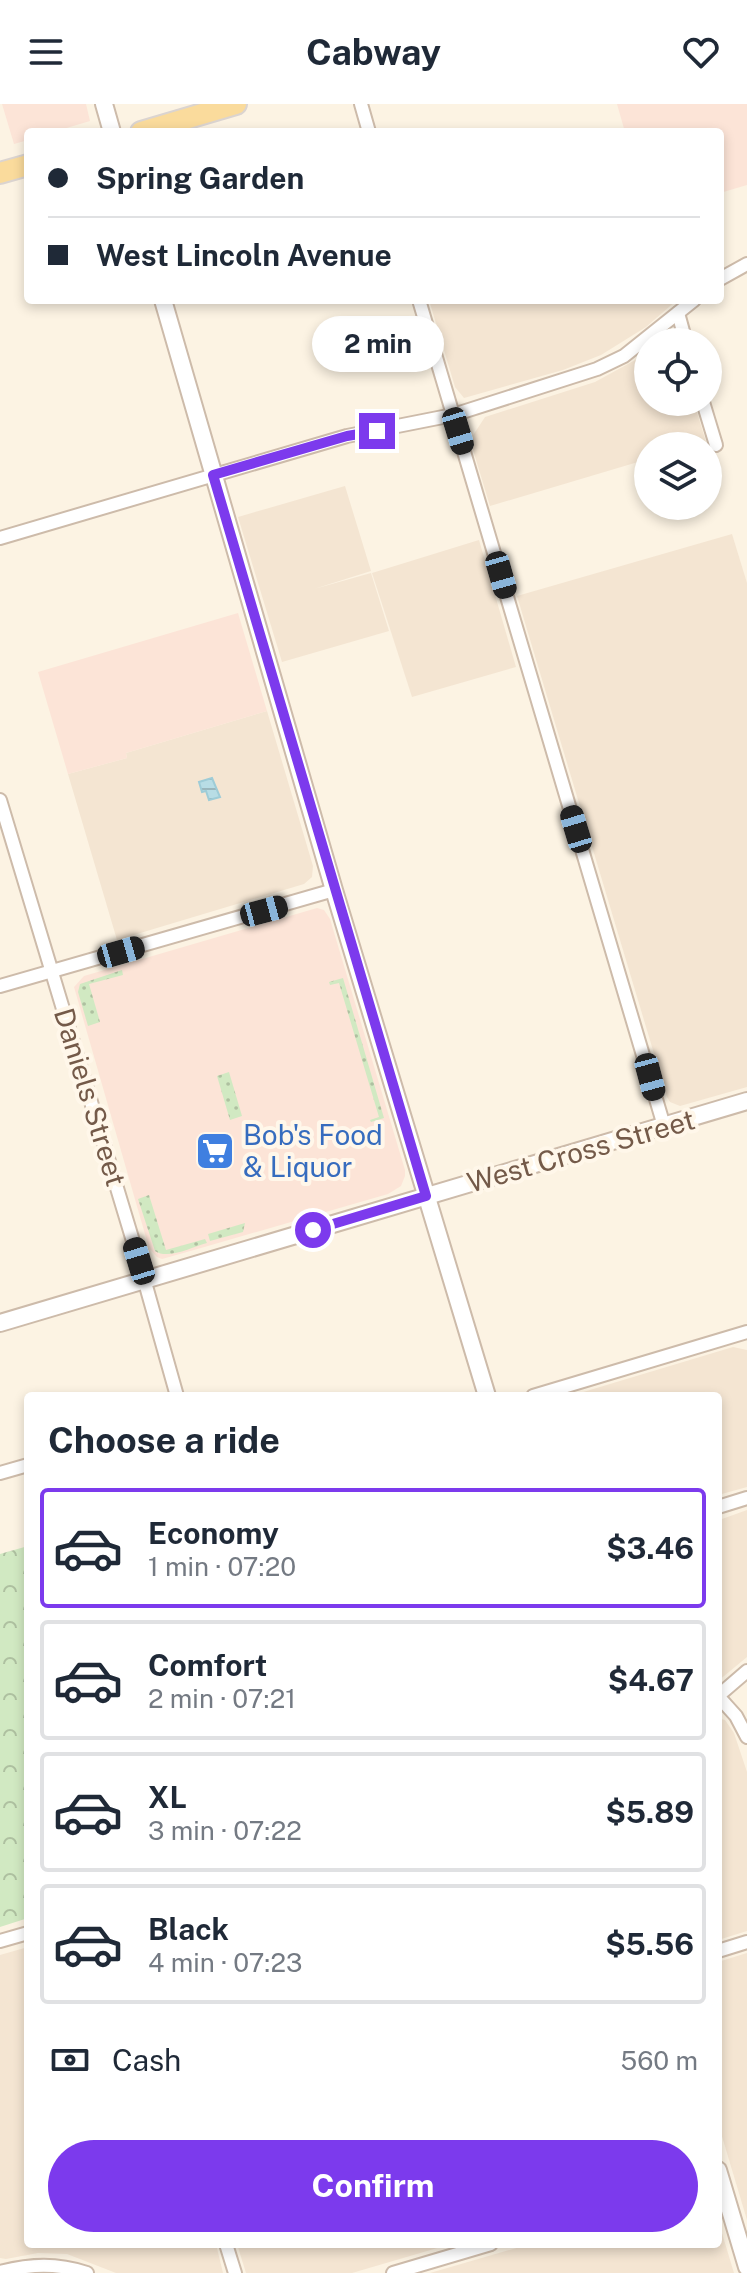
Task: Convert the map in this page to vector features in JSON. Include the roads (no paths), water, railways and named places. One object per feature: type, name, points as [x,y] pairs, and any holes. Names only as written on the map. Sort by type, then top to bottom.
[{"type":"main road","points":[[155,128],[236,104]]},
{"type":"main road","points":[[0,173],[24,166]]},
{"type":"street","points":[[104,104],[111,128]]},
{"type":"street","points":[[361,104],[368,128]]},
{"type":"street","points":[[724,277],[747,264]]},
{"type":"street","points":[[164,304],[334,890],[486,1392]]},
{"type":"street","points":[[420,304],[664,1126]]},
{"type":"street","points":[[0,538],[347,436],[453,415],[597,369],[624,356],[689,304]]},
{"type":"street","points":[[678,313],[682,328]]},
{"type":"street","name":"Daniels Street","points":[[0,800],[5,833],[52,971],[176,1392]]},
{"type":"street","points":[[0,986],[334,890]]},
{"type":"street","name":"West Cross Street","points":[[0,1323],[747,1101]]},
{"type":"street","points":[[546,1392],[747,1332]]},
{"type":"street","points":[[0,1473],[24,1466]]},
{"type":"street","points":[[722,1506],[747,1498]]},
{"type":"street","points":[[722,1693],[747,1671]]},
{"type":"street","points":[[722,1700],[736,1716],[747,1737]]},
{"type":"street","points":[[0,1941],[24,1934]]},
{"type":"street","points":[[722,1950],[747,1942]]},
{"type":"street","points":[[722,2185],[747,2267]]},
{"type":"street","points":[[227,2248],[235,2273]]},
{"type":"street","points":[[393,2273],[477,2248]]},
{"type":"street","points":[[0,2272],[44,2264],[64,2265],[87,2273]]},
{"type":"water","points":[[212,778],[220,797],[209,800],[199,782]]},
{"type":"place","name":"Bob's Food & Liquor","points":[[215,1151]]}]
